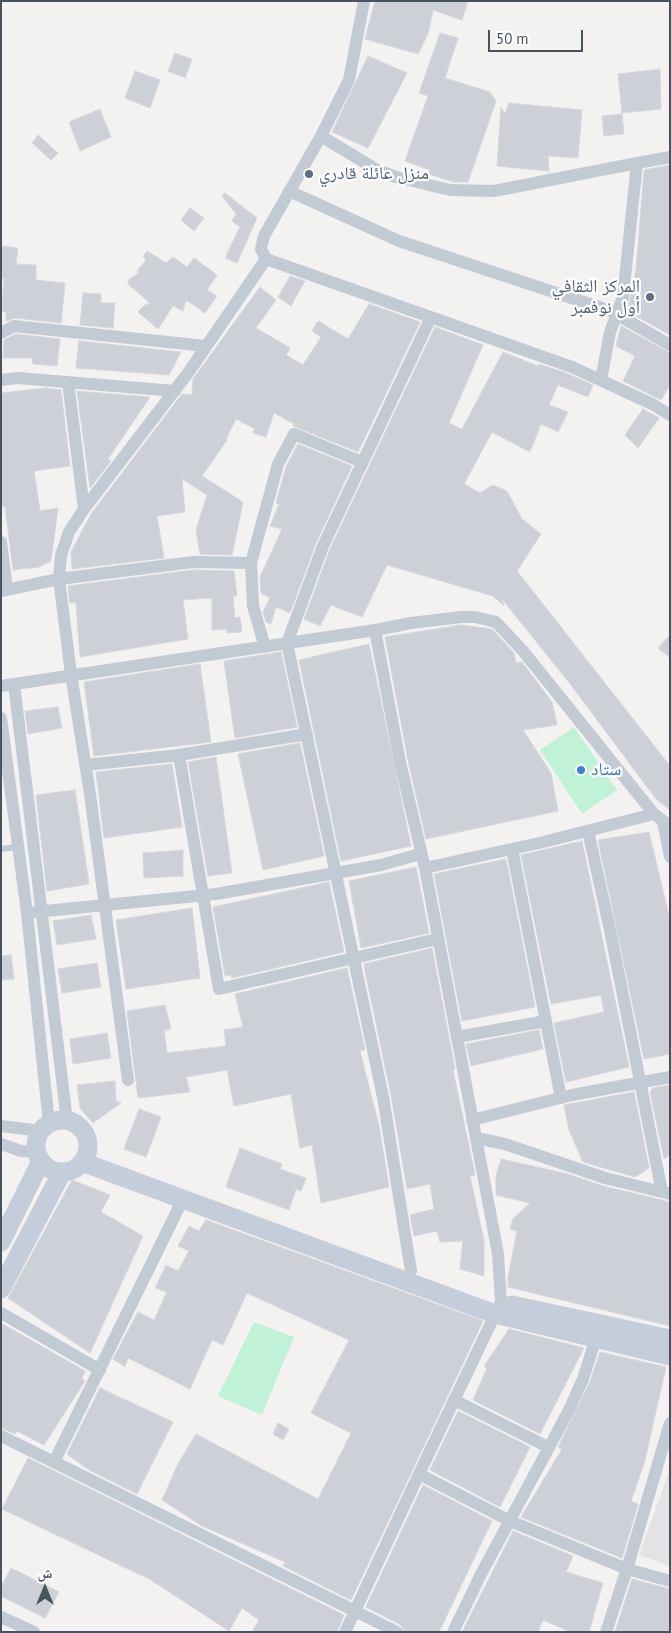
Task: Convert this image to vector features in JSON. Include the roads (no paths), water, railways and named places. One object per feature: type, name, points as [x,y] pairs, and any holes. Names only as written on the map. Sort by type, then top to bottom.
[{"type":"street","points":[[364,1],[349,80],[321,136],[261,242],[263,255],[266,259],[572,367],[670,415]]},
{"type":"street","points":[[321,136],[377,170],[396,177],[450,190],[494,191],[670,157]]},
{"type":"street","points":[[601,380],[610,332],[618,316],[626,273],[637,163]]},
{"type":"street","points":[[290,191],[399,241],[611,311],[670,345]]},
{"type":"street","points":[[128,1080],[86,765],[71,674],[60,579],[61,555],[69,532],[84,509],[175,391],[266,259]]},
{"type":"street","points":[[410,1271],[383,1097],[287,643],[323,546],[431,317]]},
{"type":"street","points":[[1,334],[14,326],[206,346]]},
{"type":"street","points":[[2,377],[175,391]]},
{"type":"street","points":[[68,382],[84,509]]},
{"type":"street","points":[[265,647],[253,606],[251,563],[278,464],[294,434],[362,462]]},
{"type":"street","points":[[1,542],[4,590],[60,579],[193,562],[251,563]]},
{"type":"street","points":[[1,686],[71,674],[265,647],[411,623],[461,617],[475,617],[496,622],[523,652],[662,821],[670,858]]},
{"type":"street","points":[[345,1632],[498,1308],[498,1254],[425,868],[420,854],[375,630]]},
{"type":"street","points":[[1,1126],[53,1125],[75,1124],[83,1131],[87,1139],[85,1156],[76,1168],[62,1172],[51,1169],[39,1156],[36,1143],[53,1125],[43,911],[14,684]]},
{"type":"street","points":[[1,718],[53,1125]]},
{"type":"street","points":[[86,765],[179,755],[307,734]]},
{"type":"street","points":[[179,755],[219,990],[437,939]]},
{"type":"street","points":[[425,868],[588,831],[662,821]]},
{"type":"street","points":[[476,1138],[505,1144],[605,1178],[666,1193],[639,1082],[610,930],[588,831]]},
{"type":"street","points":[[512,849],[561,1098]]},
{"type":"street","points":[[27,913],[202,895],[336,874],[420,854]]},
{"type":"street","points":[[457,1037],[546,1022]]},
{"type":"street","points":[[472,1120],[561,1098],[670,1077]]},
{"type":"street","points":[[1,1144],[39,1156]]},
{"type":"street","points":[[1,1242],[39,1156]]},
{"type":"street","points":[[85,1156],[410,1271],[498,1308],[670,1339]]},
{"type":"street","points":[[85,1156],[182,1200],[498,1308],[596,1338],[670,1356]]},
{"type":"street","points":[[1,1289],[62,1172]]},
{"type":"street","points":[[54,1462],[182,1200]]},
{"type":"street","points":[[1,1313],[100,1370]]},
{"type":"street","points":[[453,1632],[481,1574],[583,1379],[596,1338]]},
{"type":"street","points":[[454,1400],[548,1446]]},
{"type":"street","points":[[606,1632],[667,1443],[670,1423]]},
{"type":"street","points":[[1,1436],[396,1632]]},
{"type":"street","points":[[419,1474],[510,1521],[627,1569],[670,1581]]},
{"type":"street","points":[[1,1616],[34,1632]]},
{"type":"lane","points":[[1,849],[18,847]]},
{"type":"place","name":"منزل عائلة قادري","points":[[309,174]]},
{"type":"place","name":"المركز الثقافي أول نوفمبر","points":[[650,297]]},
{"type":"place","name":"ستاد","points":[[581,770]]}]
